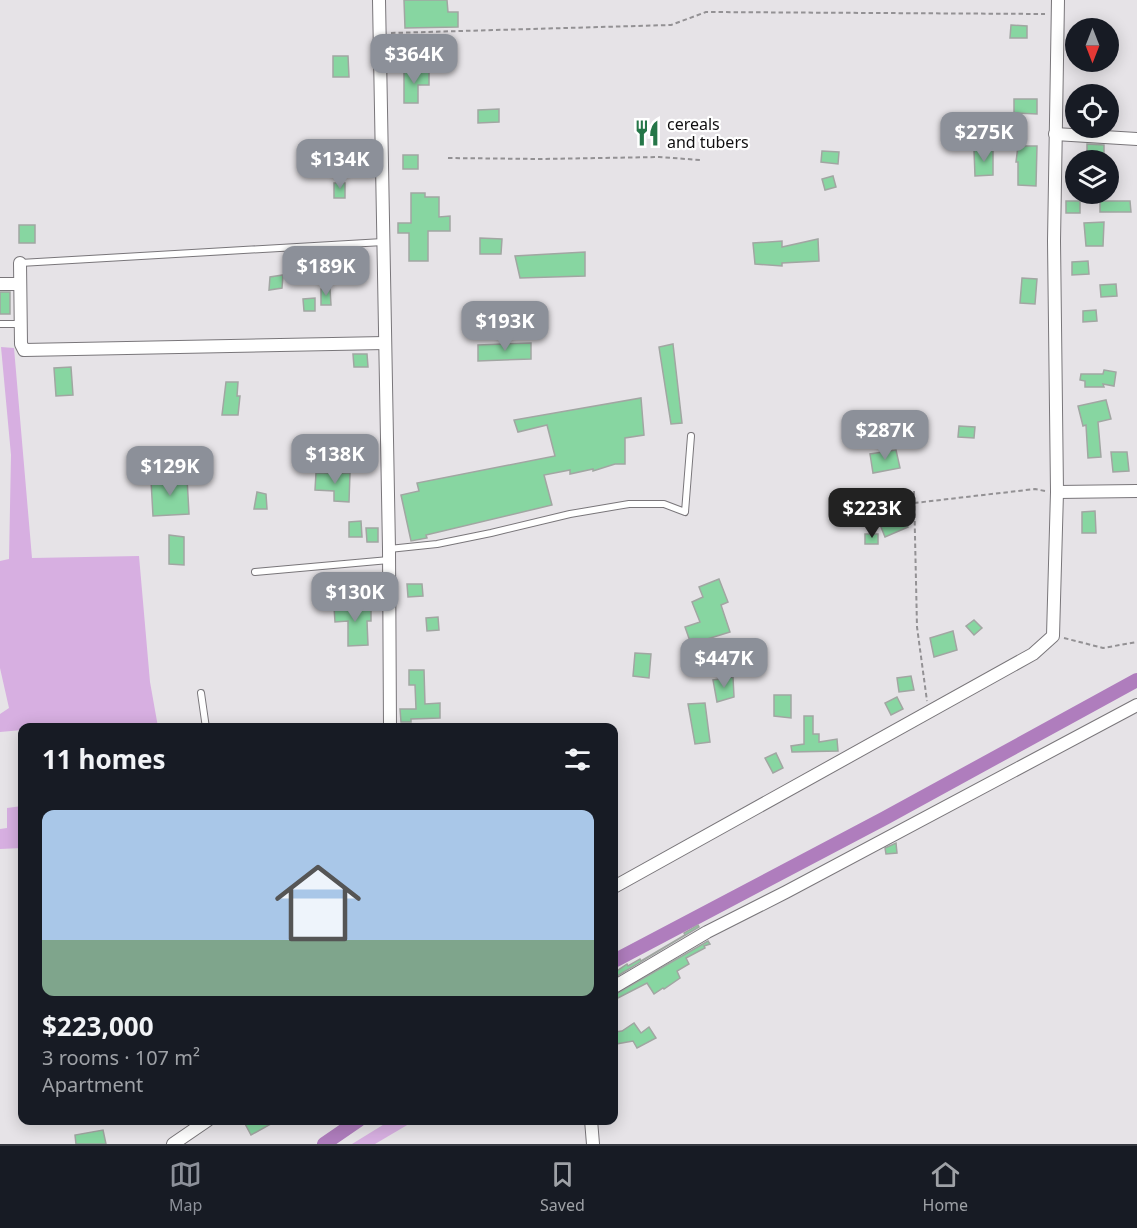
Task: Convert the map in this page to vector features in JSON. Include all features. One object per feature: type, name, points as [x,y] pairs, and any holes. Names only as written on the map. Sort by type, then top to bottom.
[{"type":"street","points":[[379,0],[390,723]]},
{"type":"street","points":[[618,885],[1033,654],[1053,636],[1057,492],[1054,241],[1058,0]]},
{"type":"street","points":[[1055,134],[1137,139]]},
{"type":"street","points":[[20,263],[20,324],[21,344],[24,350],[385,343]]},
{"type":"street","points":[[0,284],[20,284]]},
{"type":"street","points":[[1057,492],[1137,491]]},
{"type":"street","points":[[618,985],[707,932],[1137,705]]},
{"type":"street","points":[[173,1144],[201,1125]]},
{"type":"street","points":[[591,1125],[593,1144]]},
{"type":"lane","points":[[20,263],[383,242]]},
{"type":"lane","points":[[0,324],[20,324]]},
{"type":"lane","points":[[255,572],[389,554],[570,514],[629,504],[664,504],[685,512],[691,436]]},
{"type":"lane","points":[[201,693],[205,723]]},
{"type":"path","points":[[379,34],[671,25],[706,12],[1057,14]]},
{"type":"path","points":[[448,158],[659,157],[700,160]]},
{"type":"path","points":[[914,502],[1035,489],[1057,492]]},
{"type":"path","points":[[914,490],[917,627],[928,712]]},
{"type":"path","points":[[1053,636],[1103,648],[1137,642]]},
{"type":"shaded area","points":[[1,347],[14,348],[32,558],[139,556],[150,682],[157,723],[18,723],[18,730],[0,732],[0,714],[9,708],[0,668],[0,561],[9,559],[11,455]]},
{"type":"shaded area","points":[[18,807],[18,848],[0,849],[0,829],[7,828],[7,808]]},
{"type":"shaded area","points":[[383,1125],[407,1125],[375,1144],[352,1144]]},
{"type":"building","points":[[404,0],[447,0],[448,12],[458,12],[458,27],[405,28]]},
{"type":"building","points":[[1011,25],[1027,26],[1027,38],[1010,38]]},
{"type":"building","points":[[333,56],[348,56],[349,77],[333,77]]},
{"type":"building","points":[[404,71],[429,71],[429,85],[418,85],[418,103],[404,103]]},
{"type":"building","points":[[1014,99],[1037,99],[1037,114],[1014,113]]},
{"type":"building","points":[[499,109],[499,122],[478,123],[478,110]]},
{"type":"building","points":[[1087,144],[1104,145],[1104,150],[1087,150]]},
{"type":"building","points":[[1018,146],[1037,146],[1036,186],[1018,185],[1018,162],[1016,162]]},
{"type":"building","points":[[974,150],[993,150],[993,175],[975,176]]},
{"type":"building","points":[[822,151],[839,152],[838,164],[821,162]]},
{"type":"building","points":[[403,155],[418,155],[418,169],[403,169]]},
{"type":"building","points":[[833,176],[836,187],[825,190],[822,179]]},
{"type":"building","points":[[334,183],[345,183],[345,198],[334,198]]},
{"type":"building","points":[[411,193],[425,193],[425,197],[439,197],[439,217],[450,216],[450,231],[428,231],[428,261],[409,261],[409,233],[398,233],[398,223],[411,223]]},
{"type":"building","points":[[1119,201],[1130,201],[1131,212],[1100,212],[1100,204],[1119,204]]},
{"type":"building","points":[[1066,204],[1080,204],[1080,213],[1066,213]]},
{"type":"building","points":[[1104,222],[1103,246],[1086,246],[1084,223]]},
{"type":"building","points":[[19,225],[35,225],[35,243],[19,243]]},
{"type":"building","points":[[480,238],[502,239],[501,254],[480,254]]},
{"type":"building","points":[[818,239],[819,261],[782,263],[782,266],[755,264],[753,243],[782,241],[782,247]]},
{"type":"building","points":[[585,252],[585,276],[520,278],[515,256]]},
{"type":"building","points":[[1088,261],[1089,274],[1072,275],[1072,262]]},
{"type":"building","points":[[283,275],[282,288],[269,290],[270,277]]},
{"type":"building","points":[[1022,278],[1037,279],[1035,304],[1020,303]]},
{"type":"building","points":[[1116,284],[1117,296],[1101,297],[1100,285]]},
{"type":"building","points":[[321,289],[330,289],[331,305],[321,305]]},
{"type":"building","points":[[0,292],[10,292],[10,314],[0,314]]},
{"type":"building","points":[[315,298],[315,311],[304,311],[303,299]]},
{"type":"building","points":[[1096,310],[1097,321],[1083,322],[1083,311]]},
{"type":"building","points":[[531,343],[531,359],[478,361],[478,345]]},
{"type":"building","points":[[673,344],[682,423],[671,424],[659,347]]},
{"type":"building","points":[[353,354],[367,354],[368,367],[354,367]]},
{"type":"building","points":[[71,367],[73,395],[56,396],[54,368]]},
{"type":"building","points":[[1104,370],[1116,372],[1114,386],[1103,384],[1104,387],[1085,387],[1085,381],[1080,380],[1081,374],[1103,374]]},
{"type":"building","points":[[226,382],[238,382],[237,396],[240,396],[238,415],[222,415]]},
{"type":"building","points":[[641,398],[644,435],[625,438],[625,464],[615,464],[593,471],[593,469],[570,474],[570,470],[544,475],[552,505],[426,535],[427,538],[411,541],[401,495],[419,491],[417,483],[555,456],[547,425],[518,432],[514,420]]},
{"type":"building","points":[[1106,400],[1111,419],[1098,422],[1101,457],[1088,458],[1086,425],[1083,426],[1078,406]]},
{"type":"building","points":[[959,426],[975,427],[974,438],[958,437]]},
{"type":"building","points":[[349,438],[359,438],[359,467],[350,467],[350,454],[315,451],[315,445],[350,444]]},
{"type":"building","points":[[896,450],[900,468],[873,473],[870,454]]},
{"type":"building","points":[[1111,452],[1127,452],[1129,471],[1113,472]]},
{"type":"building","points":[[316,473],[350,473],[349,502],[334,501],[334,491],[315,490]]},
{"type":"building","points":[[187,478],[189,514],[153,516],[151,480]]},
{"type":"building","points":[[257,492],[266,494],[267,509],[254,509]]},
{"type":"building","points":[[899,504],[908,527],[885,537],[875,512]]},
{"type":"building","points":[[1095,511],[1096,533],[1082,533],[1082,512]]},
{"type":"building","points":[[361,521],[362,537],[349,537],[349,522]]},
{"type":"building","points":[[366,528],[378,528],[378,542],[367,542]]},
{"type":"building","points":[[865,534],[878,534],[878,544],[865,544]]},
{"type":"building","points":[[169,535],[184,537],[184,565],[169,564]]},
{"type":"building","points":[[719,579],[728,602],[721,605],[730,632],[691,644],[685,627],[700,622],[692,602],[703,597],[699,587]]},
{"type":"building","points":[[407,584],[422,584],[423,596],[408,597]]},
{"type":"building","points":[[371,606],[371,621],[367,621],[368,645],[348,646],[348,621],[335,622],[334,607]]},
{"type":"building","points":[[438,617],[439,630],[427,631],[426,618]]},
{"type":"building","points":[[974,620],[982,628],[974,635],[966,626]]},
{"type":"building","points":[[953,631],[957,650],[934,657],[930,638]]},
{"type":"building","points":[[635,653],[651,654],[649,678],[633,676]]},
{"type":"building","points":[[409,670],[424,670],[425,704],[440,703],[440,718],[411,719],[411,722],[401,722],[400,709],[416,709],[415,685],[409,685]]},
{"type":"building","points":[[911,676],[914,690],[899,692],[897,678]]},
{"type":"building","points":[[733,677],[734,697],[717,702],[713,680]]},
{"type":"building","points":[[774,695],[791,695],[791,718],[774,716]]},
{"type":"building","points":[[897,697],[903,709],[891,715],[885,703]]},
{"type":"building","points":[[705,703],[710,742],[695,744],[688,704]]},
{"type":"building","points":[[804,716],[813,716],[813,734],[819,734],[819,742],[837,739],[838,751],[792,752],[791,746],[804,744]]},
{"type":"building","points":[[776,753],[783,768],[773,773],[765,758]]},
{"type":"building","points":[[896,843],[897,853],[886,854],[885,848]]},
{"type":"building","points":[[698,925],[699,927],[618,976],[618,970],[627,964],[628,966],[640,959],[641,961],[685,935],[684,933]]},
{"type":"building","points":[[708,941],[710,944],[686,958],[689,964],[677,971],[680,978],[664,989],[654,994],[647,983],[618,998],[618,993]]},
{"type":"building","points":[[634,1023],[641,1033],[649,1027],[656,1038],[637,1048],[633,1041],[618,1044],[618,1032]]},
{"type":"building","points":[[246,1125],[269,1125],[251,1135]]},
{"type":"building","points":[[103,1130],[106,1144],[76,1144],[75,1135]]},
{"type":"waterway","points":[[618,959],[885,818],[1137,680]]},
{"type":"waterway","points":[[324,1144],[352,1125]]},
{"type":"place","name":"cereals and tubers","points":[[647,133]]}]
